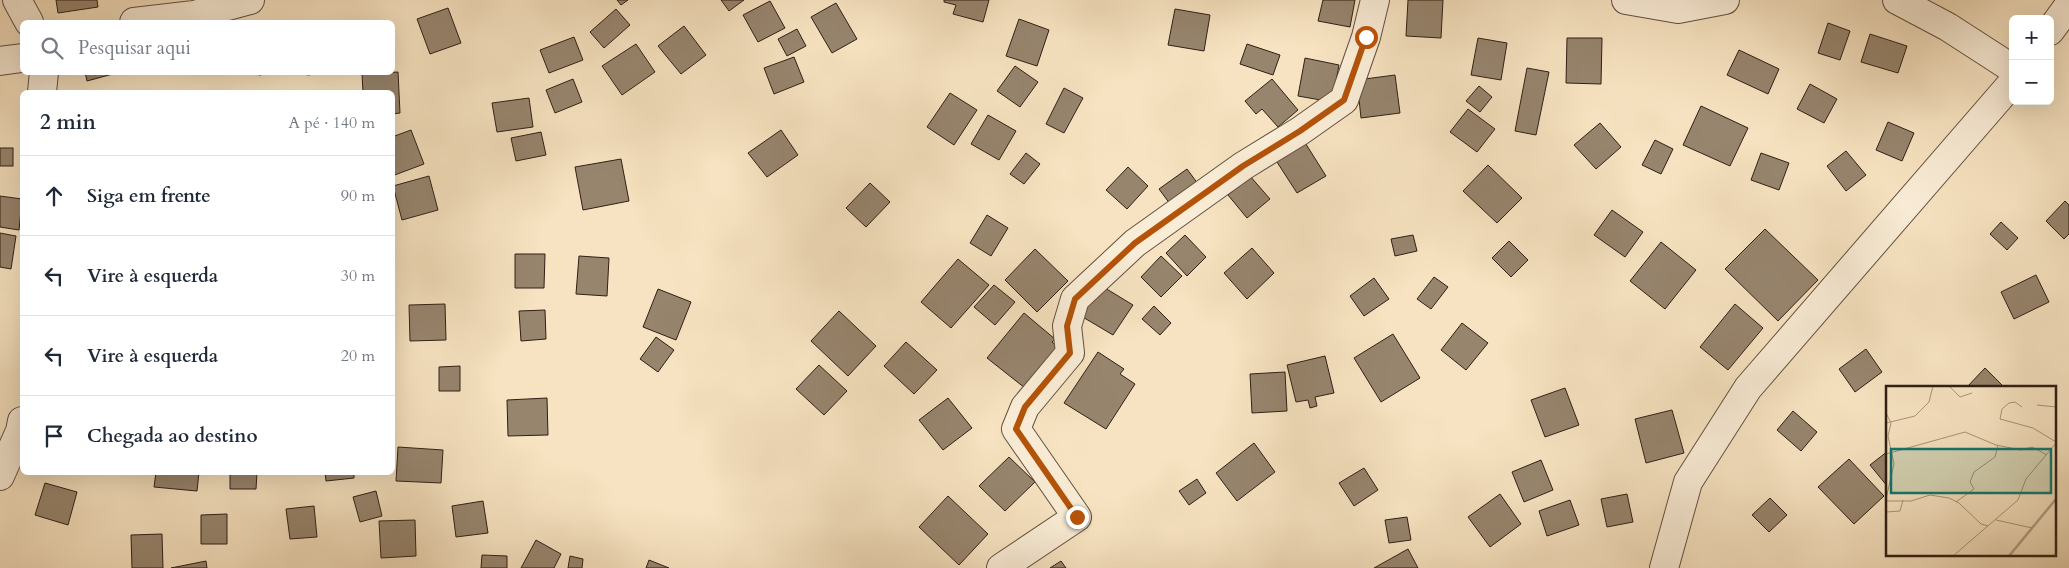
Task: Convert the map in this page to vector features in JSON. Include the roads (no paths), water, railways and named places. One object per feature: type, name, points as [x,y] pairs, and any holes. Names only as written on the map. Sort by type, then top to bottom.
[{"type":"street","points":[[17,0],[28,20]]},
{"type":"street","points":[[151,20],[194,15],[250,0]]},
{"type":"street","points":[[1001,568],[1077,517],[1016,429],[1025,407],[1070,353],[1067,326],[1075,299],[1135,243],[1243,166],[1300,131],[1344,100],[1366,37],[1375,0]]},
{"type":"street","points":[[1626,0],[1678,9],[1725,0]]},
{"type":"street","points":[[1897,0],[1948,27],[2009,66]]},
{"type":"street","points":[[2054,26],[2069,5]]},
{"type":"street","points":[[0,61],[20,58]]},
{"type":"street","points":[[42,90],[44,75]]},
{"type":"street","points":[[1664,568],[1688,482],[1748,388],[2009,87]]},
{"type":"street","points":[[0,476],[20,431]]}]
